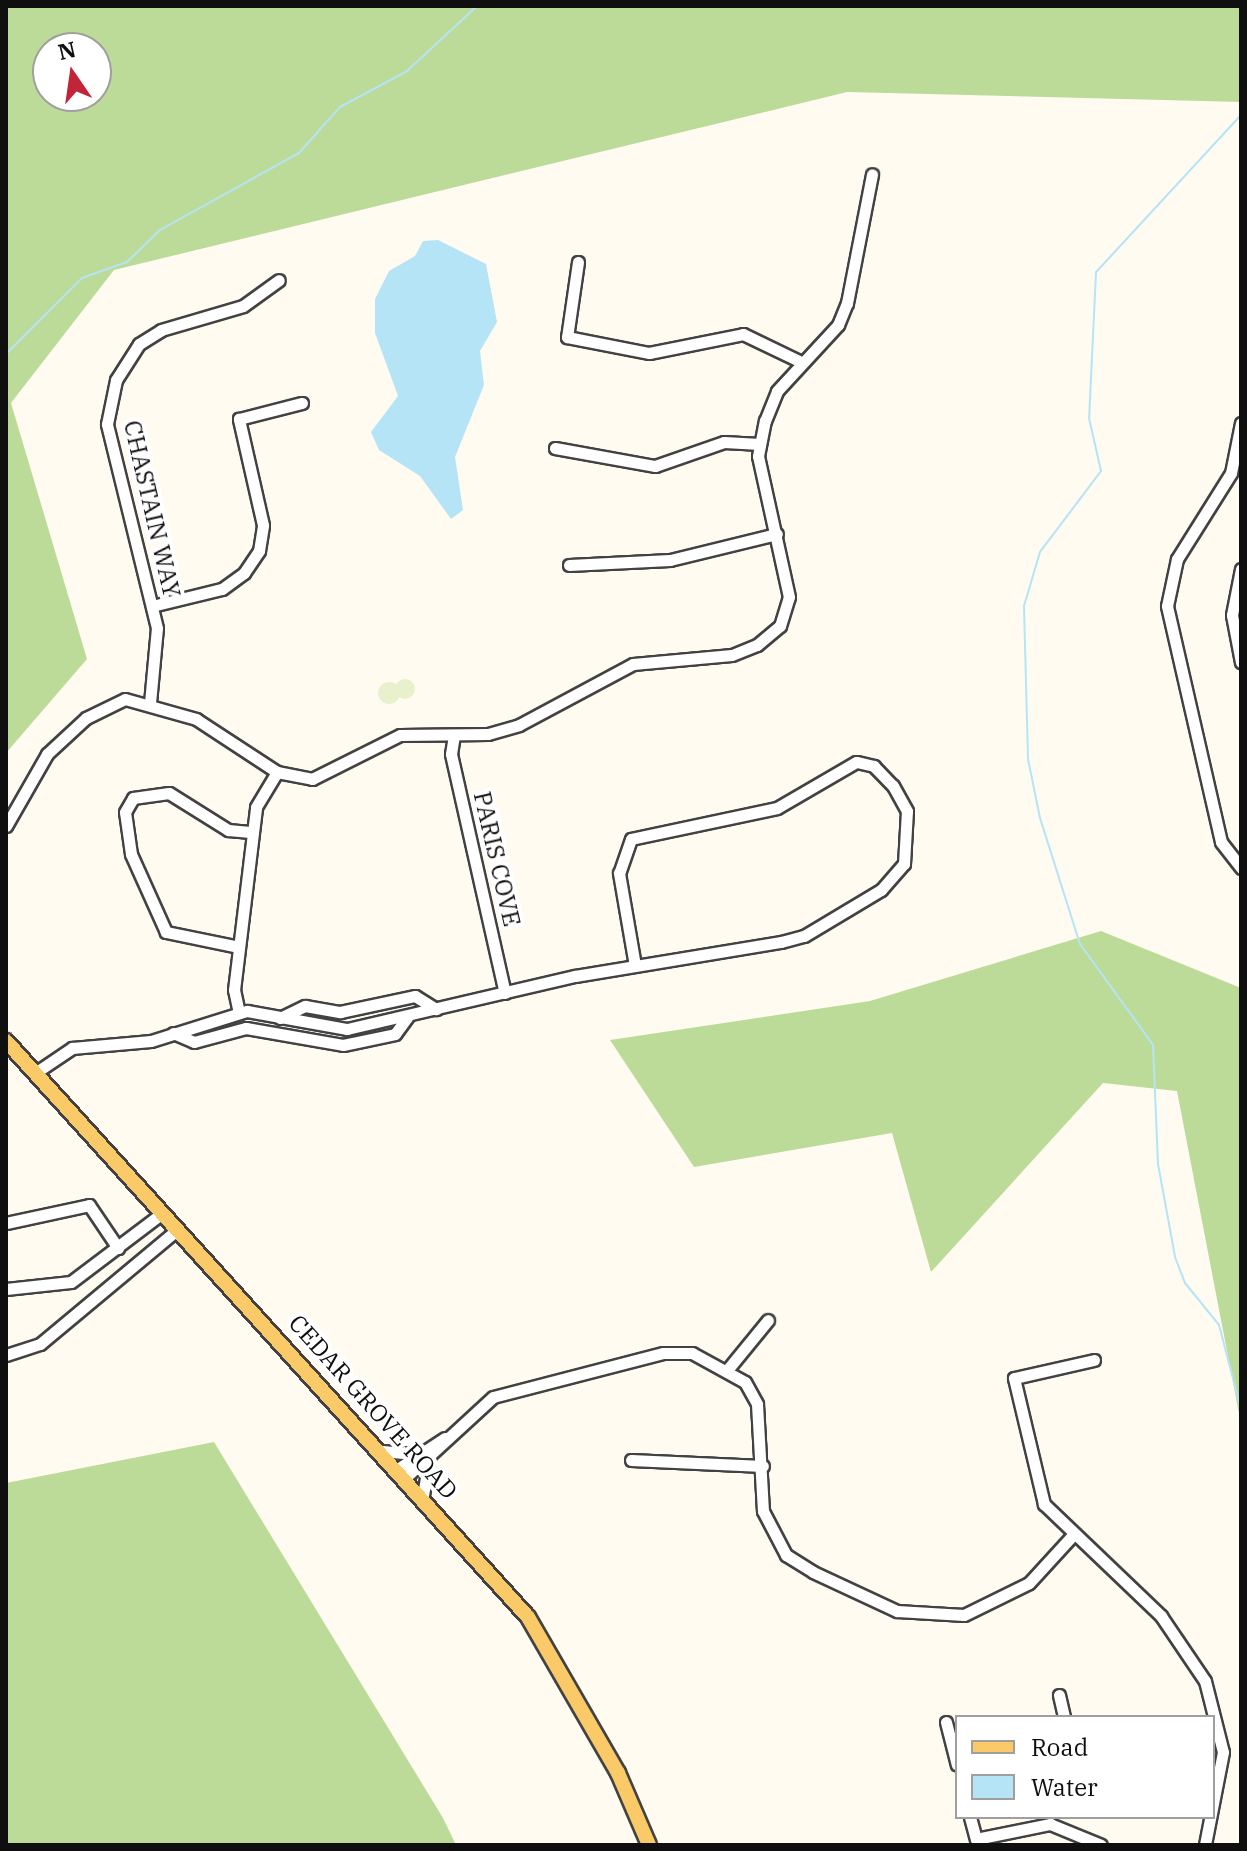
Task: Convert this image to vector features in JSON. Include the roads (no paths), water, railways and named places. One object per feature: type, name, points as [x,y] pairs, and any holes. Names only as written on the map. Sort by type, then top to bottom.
[{"type":"main road","name":"CEDAR GROVE ROAD","points":[[6,1041],[161,1214],[423,1495],[528,1617],[618,1773],[649,1845]]},
{"type":"street","points":[[6,826],[65,735],[125,699],[150,703],[196,719],[277,772],[312,779],[400,735],[454,735],[519,725],[633,664],[732,655],[757,645],[780,626],[789,597],[777,534],[763,488],[760,444],[777,391],[799,361],[838,325],[847,303],[872,174]]},
{"type":"street","points":[[578,262],[567,337],[649,353],[743,334],[799,361]]},
{"type":"street","name":"CHASTAIN WAY","points":[[150,703],[152,606],[107,424],[116,380],[139,344],[161,330],[243,306],[279,280]]},
{"type":"street","points":[[152,606],[222,589],[244,573],[259,551],[263,525],[239,419],[302,403]]},
{"type":"street","points":[[1241,423],[1237,466],[1177,559],[1167,606],[1221,842],[1241,868]]},
{"type":"street","points":[[555,448],[655,466],[724,442],[760,444]]},
{"type":"street","points":[[569,565],[670,560],[777,534]]},
{"type":"street","points":[[1241,569],[1232,615],[1241,662]]},
{"type":"street","name":"PARIS COVE","points":[[454,735],[451,754],[505,993]]},
{"type":"street","points":[[35,1073],[72,1048],[173,1033],[239,1013],[347,1029],[635,966],[781,942],[833,924],[904,864],[907,811],[893,786],[874,766],[856,762],[777,808],[631,839],[619,873],[635,966]]},
{"type":"street","points":[[239,1013],[239,947],[256,807],[277,772]]},
{"type":"street","points":[[239,947],[166,932],[131,854],[125,812],[133,798],[169,793],[228,830],[253,832]]},
{"type":"street","points":[[280,1018],[305,1006],[340,1012],[415,996],[436,1009]]},
{"type":"street","points":[[173,1033],[194,1042],[246,1028],[343,1045],[395,1034],[408,1016]]},
{"type":"street","points":[[6,1223],[89,1205],[118,1248]]},
{"type":"street","points":[[6,1289],[71,1282],[161,1214]]},
{"type":"street","points":[[6,1355],[40,1344],[177,1230]]},
{"type":"street","points":[[728,1369],[768,1320]]},
{"type":"street","points":[[402,1473],[493,1397],[663,1353],[692,1353],[728,1369],[757,1404],[763,1466],[763,1511],[786,1555],[897,1611],[964,1615],[997,1604],[1029,1583],[1072,1536]]},
{"type":"street","points":[[1094,1360],[1014,1378],[1044,1504],[1072,1536],[1161,1616],[1205,1681],[1214,1715]]},
{"type":"street","points":[[383,1451],[403,1457],[428,1453]]},
{"type":"street","points":[[423,1495],[428,1453]]},
{"type":"street","points":[[631,1460],[763,1466]]},
{"type":"street","points":[[1059,1695],[1064,1715]]},
{"type":"street","points":[[1215,1720],[1223,1752],[1221,1793],[1215,1812]]},
{"type":"street","points":[[946,1722],[955,1757]]},
{"type":"street","points":[[971,1819],[976,1839],[1029,1826],[1073,1831],[1101,1845]]},
{"type":"street","points":[[1073,1831],[1076,1819]]},
{"type":"street","points":[[1205,1845],[1213,1819]]},
{"type":"water","points":[[438,240],[486,264],[497,322],[480,351],[484,385],[455,457],[463,510],[451,519],[420,476],[379,450],[371,432],[398,396],[375,333],[375,299],[389,271],[415,256],[423,241]]},
{"type":"waterway","points":[[6,354],[82,278],[127,262],[160,230],[299,153],[340,107],[407,71],[477,6]]},
{"type":"waterway","points":[[1241,115],[1096,272],[1089,418],[1101,471],[1040,552],[1024,606],[1028,759],[1040,818],[1080,944],[1153,1045],[1158,1164],[1175,1257],[1185,1283],[1219,1325],[1241,1409]]}]
